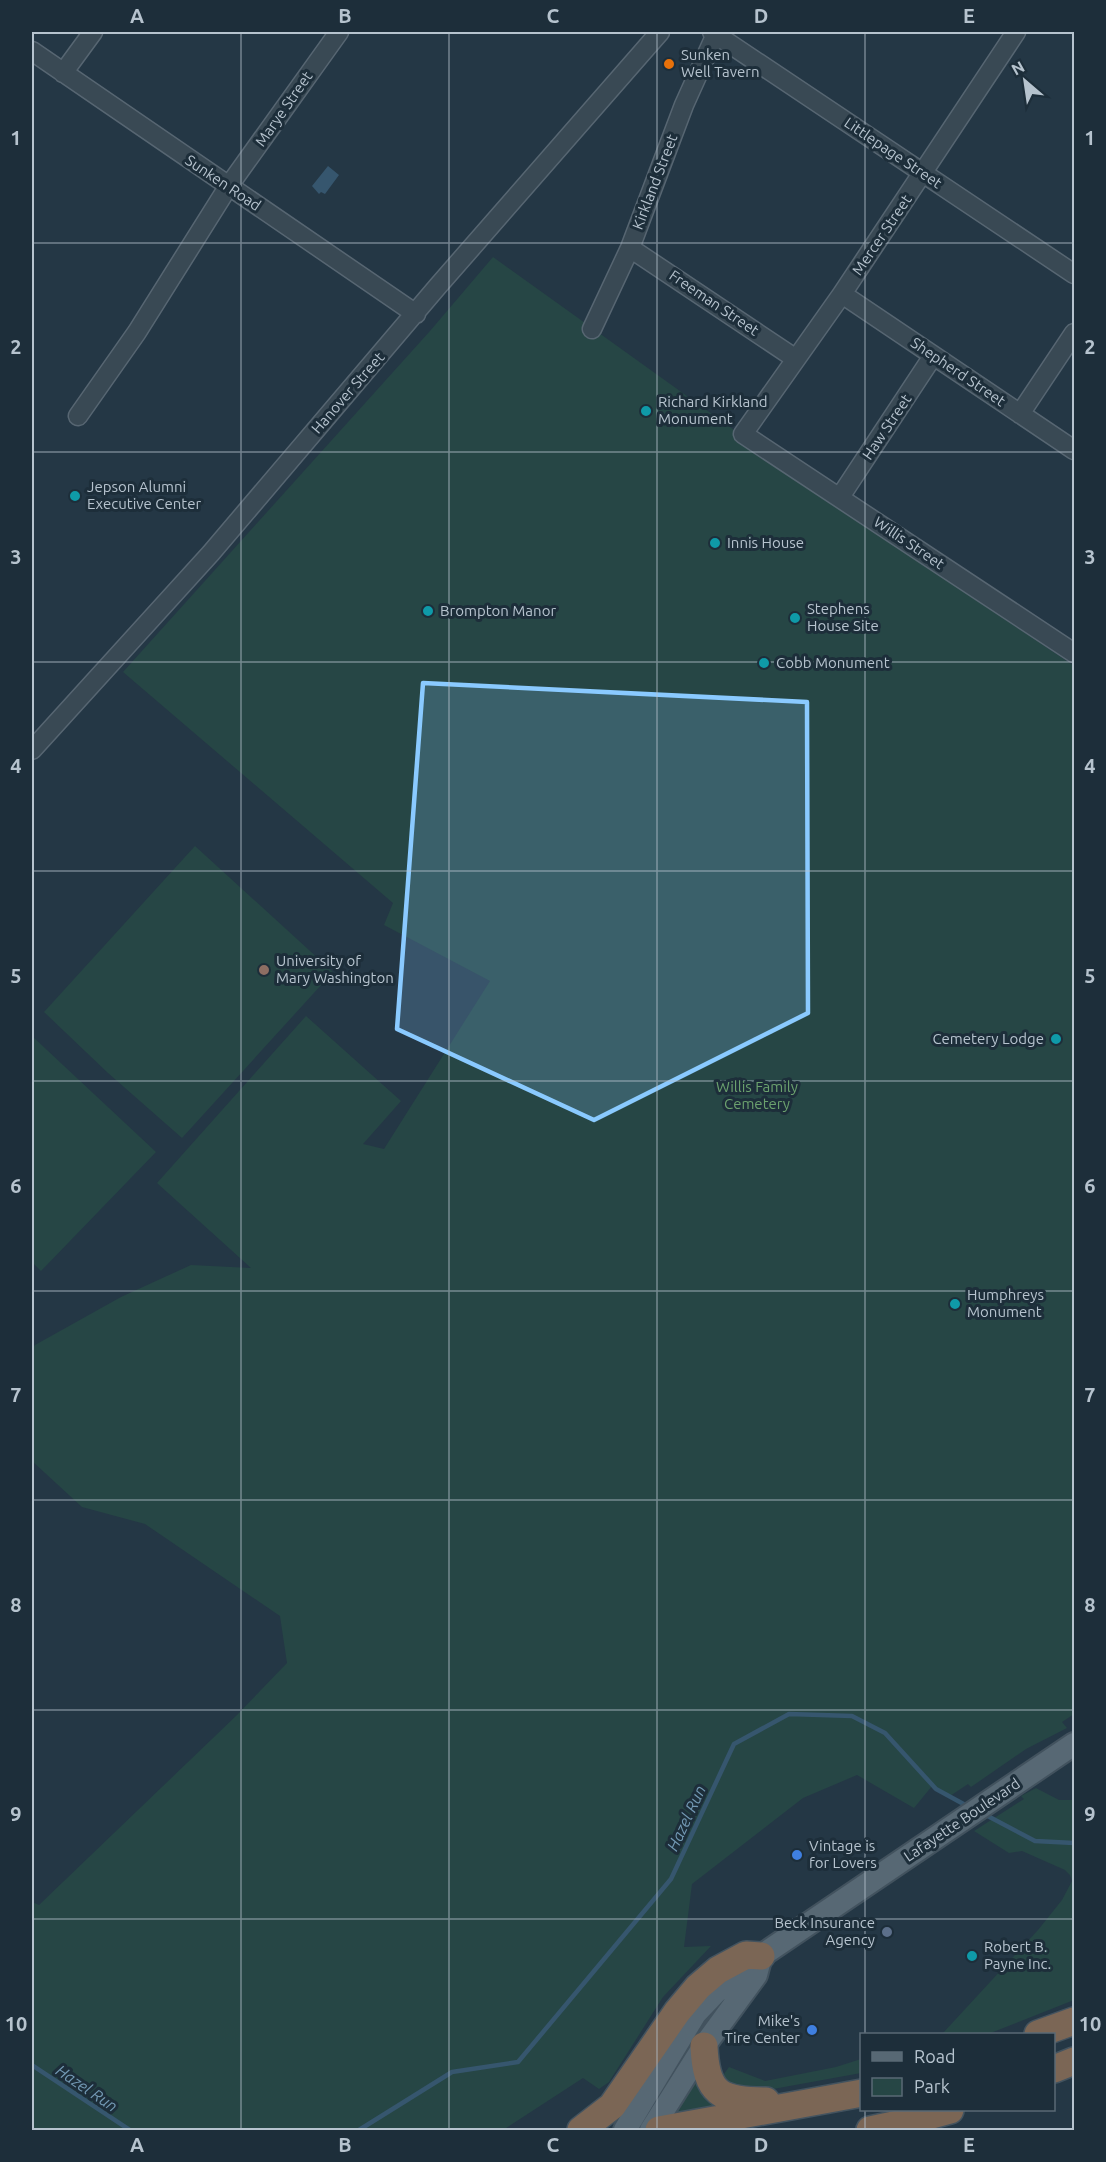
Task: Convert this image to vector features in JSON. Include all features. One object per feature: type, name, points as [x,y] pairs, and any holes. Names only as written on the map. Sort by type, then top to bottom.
[{"type":"highway","points":[[581,2130],[612,2106],[677,2012],[698,1987],[718,1970],[746,1955],[761,1956]]},
{"type":"highway","points":[[1041,2033],[1074,2021]]},
{"type":"highway","points":[[705,2046],[708,2077],[724,2096],[738,2101],[818,2102]]},
{"type":"highway","points":[[1055,2068],[1074,2061]]},
{"type":"highway","points":[[659,2130],[860,2093]]},
{"type":"highway","points":[[870,2130],[903,2124],[944,2111]]},
{"type":"main road","name":"Lafayette Boulevard","points":[[625,2130],[695,2014],[716,1992],[761,1956],[1074,1744]]},
{"type":"main road","points":[[651,2130],[705,2046],[756,1975],[761,1956]]},
{"type":"street","points":[[63,73],[93,32]]},
{"type":"street","name":"Marye Street","points":[[78,416],[137,332],[228,187],[339,32]]},
{"type":"street","name":"Hanover Street","points":[[32,750],[203,562],[660,32]]},
{"type":"street","name":"Littlepage Street","points":[[715,32],[1074,274]]},
{"type":"street","name":"Kirkland Street","points":[[592,328],[630,248],[684,105],[715,32]]},
{"type":"street","name":"Mercer Street","points":[[743,434],[842,294],[1016,32]]},
{"type":"street","name":"Sunken Road","points":[[32,51],[416,314]]},
{"type":"street","name":"Freeman Street","points":[[630,248],[796,359]]},
{"type":"street","name":"Shepherd Street","points":[[842,294],[1074,450]]},
{"type":"street","points":[[1020,414],[1074,333]]},
{"type":"street","name":"Haw Street","points":[[840,497],[933,356]]},
{"type":"street","name":"Willis Street","points":[[743,434],[1074,653]]},
{"type":"highlighted area","points":[[423,683],[807,702],[808,1013],[594,1120],[397,1029]]},
{"type":"green space","name":"Willis Family Cemetery","points":[[493,257],[726,424],[812,489],[1074,666],[1074,1714],[1062,1722],[1067,1728],[1026,1749],[971,1787],[968,1784],[950,1796],[932,1786],[914,1808],[857,1775],[803,1798],[692,1884],[684,1947],[711,1946],[663,1997],[609,2082],[599,2089],[583,2078],[503,2130],[32,2130],[32,1902],[39,1905],[237,1715],[287,1663],[280,1616],[145,1524],[82,1507],[32,1461],[32,1349],[35,1345],[121,1297],[191,1265],[251,1268],[157,1183],[306,1016],[401,1101],[363,1144],[384,1149],[490,981],[384,925],[393,903],[123,672],[430,331]]},
{"type":"green space","points":[[195,846],[333,972],[182,1138],[108,1073],[44,1012]]},
{"type":"green space","points":[[32,1036],[156,1152],[41,1271],[32,1262]]},
{"type":"green space","points":[[1036,1788],[1059,1800],[1074,1800],[1074,2000],[991,2033],[943,2033],[1038,1930],[1062,1900],[1072,1881],[1065,1870],[1022,1851],[1009,1853],[974,1831],[1024,1799],[1021,1796]]},
{"type":"green space","points":[[860,2059],[860,2073],[745,2094],[719,2081],[729,2067],[765,2081],[836,2067]]},
{"type":"green space","points":[[698,2074],[726,2107],[672,2118]]},
{"type":"water","points":[[328,166],[339,175],[325,194],[321,192],[319,194],[312,186]]},
{"type":"waterway","name":"Hazel Run","points":[[359,2130],[452,2072],[518,2062],[671,1879],[734,1744],[789,1714],[852,1716],[885,1733],[936,1789],[969,1807]]},
{"type":"waterway","name":"Hazel Run","points":[[982,1813],[1035,1841],[1074,1843]]},
{"type":"waterway","name":"Hazel Run","points":[[32,2065],[130,2130]]},
{"type":"place","name":"Sunken Well Tavern","points":[[669,64]]},
{"type":"place","name":"Richard Kirkland Monument","points":[[646,411]]},
{"type":"place","name":"Jepson Alumni Executive Center","points":[[75,496]]},
{"type":"place","name":"Innis House","points":[[715,543]]},
{"type":"place","name":"Brompton Manor","points":[[428,611]]},
{"type":"place","name":"Stephens House Site","points":[[795,618]]},
{"type":"place","name":"Cobb Monument","points":[[764,663]]},
{"type":"place","name":"University of Mary Washington","points":[[264,970]]},
{"type":"place","name":"Cemetery Lodge","points":[[1056,1039]]},
{"type":"place","name":"Humphreys Monument","points":[[955,1304]]},
{"type":"place","name":"Vintage is for Lovers","points":[[797,1855]]},
{"type":"place","name":"Beck Insurance Agency","points":[[887,1932]]},
{"type":"place","name":"Robert B. Payne Inc.","points":[[972,1956]]},
{"type":"place","name":"Mike's Tire Center","points":[[812,2030]]}]
